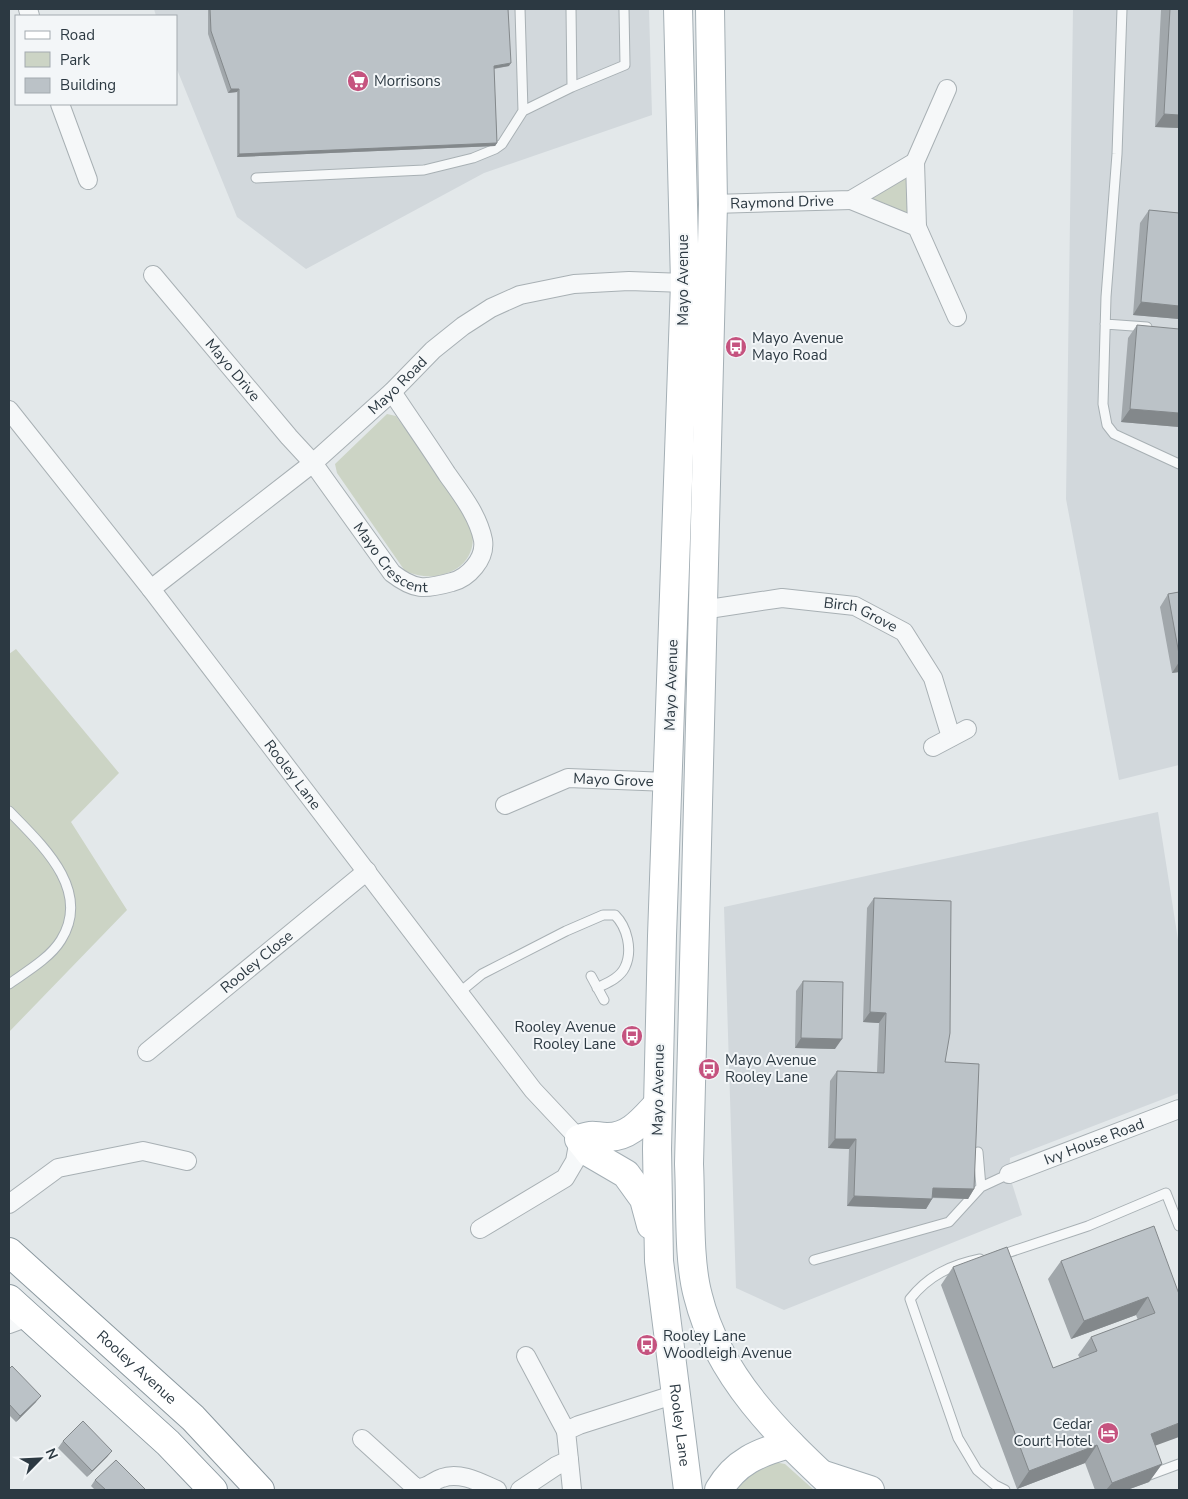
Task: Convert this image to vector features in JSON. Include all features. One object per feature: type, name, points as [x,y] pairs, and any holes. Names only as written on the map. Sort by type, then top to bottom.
[{"type":"main road","name":"Mayo Avenue","points":[[672,1360],[659,1261],[658,1105],[685,283],[678,9]]},
{"type":"main road","name":"Mayo Avenue","points":[[710,9],[712,204],[689,1164],[693,1262],[697,1295],[708,1330],[722,1360],[755,1406],[829,1482]]},
{"type":"main road","points":[[658,1105],[634,1129],[606,1137],[595,1134],[579,1139],[590,1153],[626,1174],[644,1199],[659,1261]]},
{"type":"main road","name":"Rooley Avenue","points":[[9,1252],[193,1418],[260,1490]]},
{"type":"main road","points":[[15,1314],[168,1443],[213,1490]]},
{"type":"main road","name":"Rooley Lane","points":[[672,1360],[688,1490]]},
{"type":"main road","points":[[719,1490],[734,1469],[750,1457],[769,1449],[790,1444]]},
{"type":"main road","points":[[829,1482],[870,1490]]},
{"type":"street","points":[[948,88],[915,162],[917,228],[957,317]]},
{"type":"street","points":[[60,105],[88,180]]},
{"type":"street","name":"Raymond Drive","points":[[851,200],[915,162]]},
{"type":"street","name":"Raymond Drive","points":[[712,204],[851,200],[917,228]]},
{"type":"street","name":"Mayo Drive","points":[[153,275],[289,437],[314,463]]},
{"type":"street","name":"Mayo Road","points":[[151,589],[314,463],[392,392],[433,350],[463,326],[491,308],[520,295],[574,284],[629,282],[685,283]]},
{"type":"street","name":"Mayo Crescent","points":[[314,463],[392,573],[409,586],[432,587],[454,582],[467,576],[479,561],[483,542],[472,511],[392,392]]},
{"type":"street","name":"Rooley Lane","points":[[9,410],[151,589],[533,1090],[579,1139]]},
{"type":"street","name":"Birch Grove","points":[[702,610],[782,598],[855,606],[863,610],[904,632],[933,678],[951,737]]},
{"type":"street","points":[[933,747],[967,729]]},
{"type":"street","name":"Mayo Grove","points":[[505,805],[568,778],[668,782]]},
{"type":"street","name":"Rooley Close","points":[[147,1052],[367,871]]},
{"type":"street","name":"Ivy House Road","points":[[1009,1174],[1179,1109]]},
{"type":"street","points":[[480,1229],[565,1178],[575,1161],[579,1139]]},
{"type":"street","points":[[9,1204],[58,1168],[143,1151],[187,1161]]},
{"type":"street","points":[[526,1356],[566,1431],[572,1490]]},
{"type":"street","points":[[566,1431],[676,1394]]},
{"type":"street","points":[[362,1439],[416,1488],[424,1488],[443,1477],[457,1476],[497,1490]]},
{"type":"street","points":[[520,1490],[556,1466],[569,1460]]},
{"type":"lane","points":[[520,9],[524,111]]},
{"type":"lane","points":[[572,9],[572,87]]},
{"type":"lane","points":[[256,178],[424,170],[474,158],[502,144],[524,111],[572,87],[625,64],[624,9]]},
{"type":"lane","points":[[1122,9],[1117,154],[1105,324],[1103,404],[1107,425],[1114,434],[1123,440],[1179,464]]},
{"type":"lane","points":[[1105,324],[1161,328]]},
{"type":"lane","points":[[9,811],[42,845],[70,888],[72,916],[61,941],[37,964],[9,984]]},
{"type":"lane","points":[[460,992],[482,974],[566,931],[603,915],[615,914],[624,924],[629,946],[626,966],[616,978],[597,988]]},
{"type":"lane","points":[[591,976],[604,1000]]},
{"type":"lane","points":[[978,1152],[981,1187]]},
{"type":"lane","points":[[814,1260],[949,1222],[981,1187],[1009,1174]]},
{"type":"lane","points":[[1005,1490],[995,1485],[977,1470],[958,1438],[910,1299],[921,1285],[956,1264],[1010,1254],[1096,1222],[1166,1193],[1179,1226]]},
{"type":"lane","points":[[1136,1480],[1179,1464]]},
{"type":"shaded area","points":[[154,9],[649,9],[652,115],[484,173],[306,269],[237,217],[178,72],[178,15],[156,15]]},
{"type":"shaded area","points":[[1073,9],[1179,9],[1179,765],[1119,780],[1066,499]]},
{"type":"shaded area","points":[[1158,812],[1179,946],[1179,1093],[1010,1158],[1009,1174],[1022,1215],[784,1310],[736,1288],[724,907]]},
{"type":"green space","points":[[910,169],[912,219],[863,198]]},
{"type":"green space","points":[[387,414],[396,416],[438,473],[461,506],[472,530],[473,542],[468,557],[456,569],[443,575],[418,575],[405,571],[337,473],[335,464]]},
{"type":"green space","points":[[16,649],[119,773],[71,822],[127,910],[9,1032],[9,654]]},
{"type":"green space","points":[[769,1461],[785,1464],[814,1490],[734,1490],[747,1475]]},
{"type":"building","name":"Morrisons","points":[[210,9],[508,9],[511,63],[494,66],[497,143],[239,154],[239,89],[231,89],[211,31]]},
{"type":"building","points":[[1170,9],[1179,9],[1179,115],[1164,114]]},
{"type":"building","points":[[1149,210],[1179,213],[1179,306],[1141,302]]},
{"type":"building","points":[[1137,325],[1179,329],[1179,413],[1130,409]]},
{"type":"building","points":[[1179,592],[1179,654],[1168,594]]},
{"type":"building","points":[[874,898],[951,901],[950,1033],[945,1062],[979,1064],[974,1189],[933,1188],[932,1199],[854,1196],[856,1139],[835,1139],[837,1071],[884,1073],[886,1013],[870,1012]]},
{"type":"building","points":[[803,981],[843,982],[842,1039],[801,1038]]},
{"type":"building","points":[[1154,1226],[1179,1294],[1179,1423],[1151,1434],[1162,1464],[1112,1483],[1097,1445],[1029,1471],[953,1267],[1007,1247],[1053,1368],[1097,1351],[1091,1337],[1155,1313],[1148,1297],[1084,1321],[1061,1261]]},
{"type":"building","points":[[12,1366],[41,1396],[20,1416],[9,1404],[9,1369]]},
{"type":"building","points":[[83,1421],[112,1451],[92,1471],[63,1441]]},
{"type":"building","points":[[116,1460],[144,1490],[106,1490],[95,1480]]},
{"type":"place","name":"Morrisons","points":[[358,81]]},
{"type":"place","name":"Mayo Avenue Mayo Road","points":[[736,347]]},
{"type":"place","name":"Rooley Avenue Rooley Lane","points":[[632,1036]]},
{"type":"place","name":"Mayo Avenue Rooley Lane","points":[[709,1069]]},
{"type":"place","name":"Rooley Lane Woodleigh Avenue","points":[[647,1345]]},
{"type":"place","name":"Cedar Court Hotel","points":[[1108,1433]]}]
